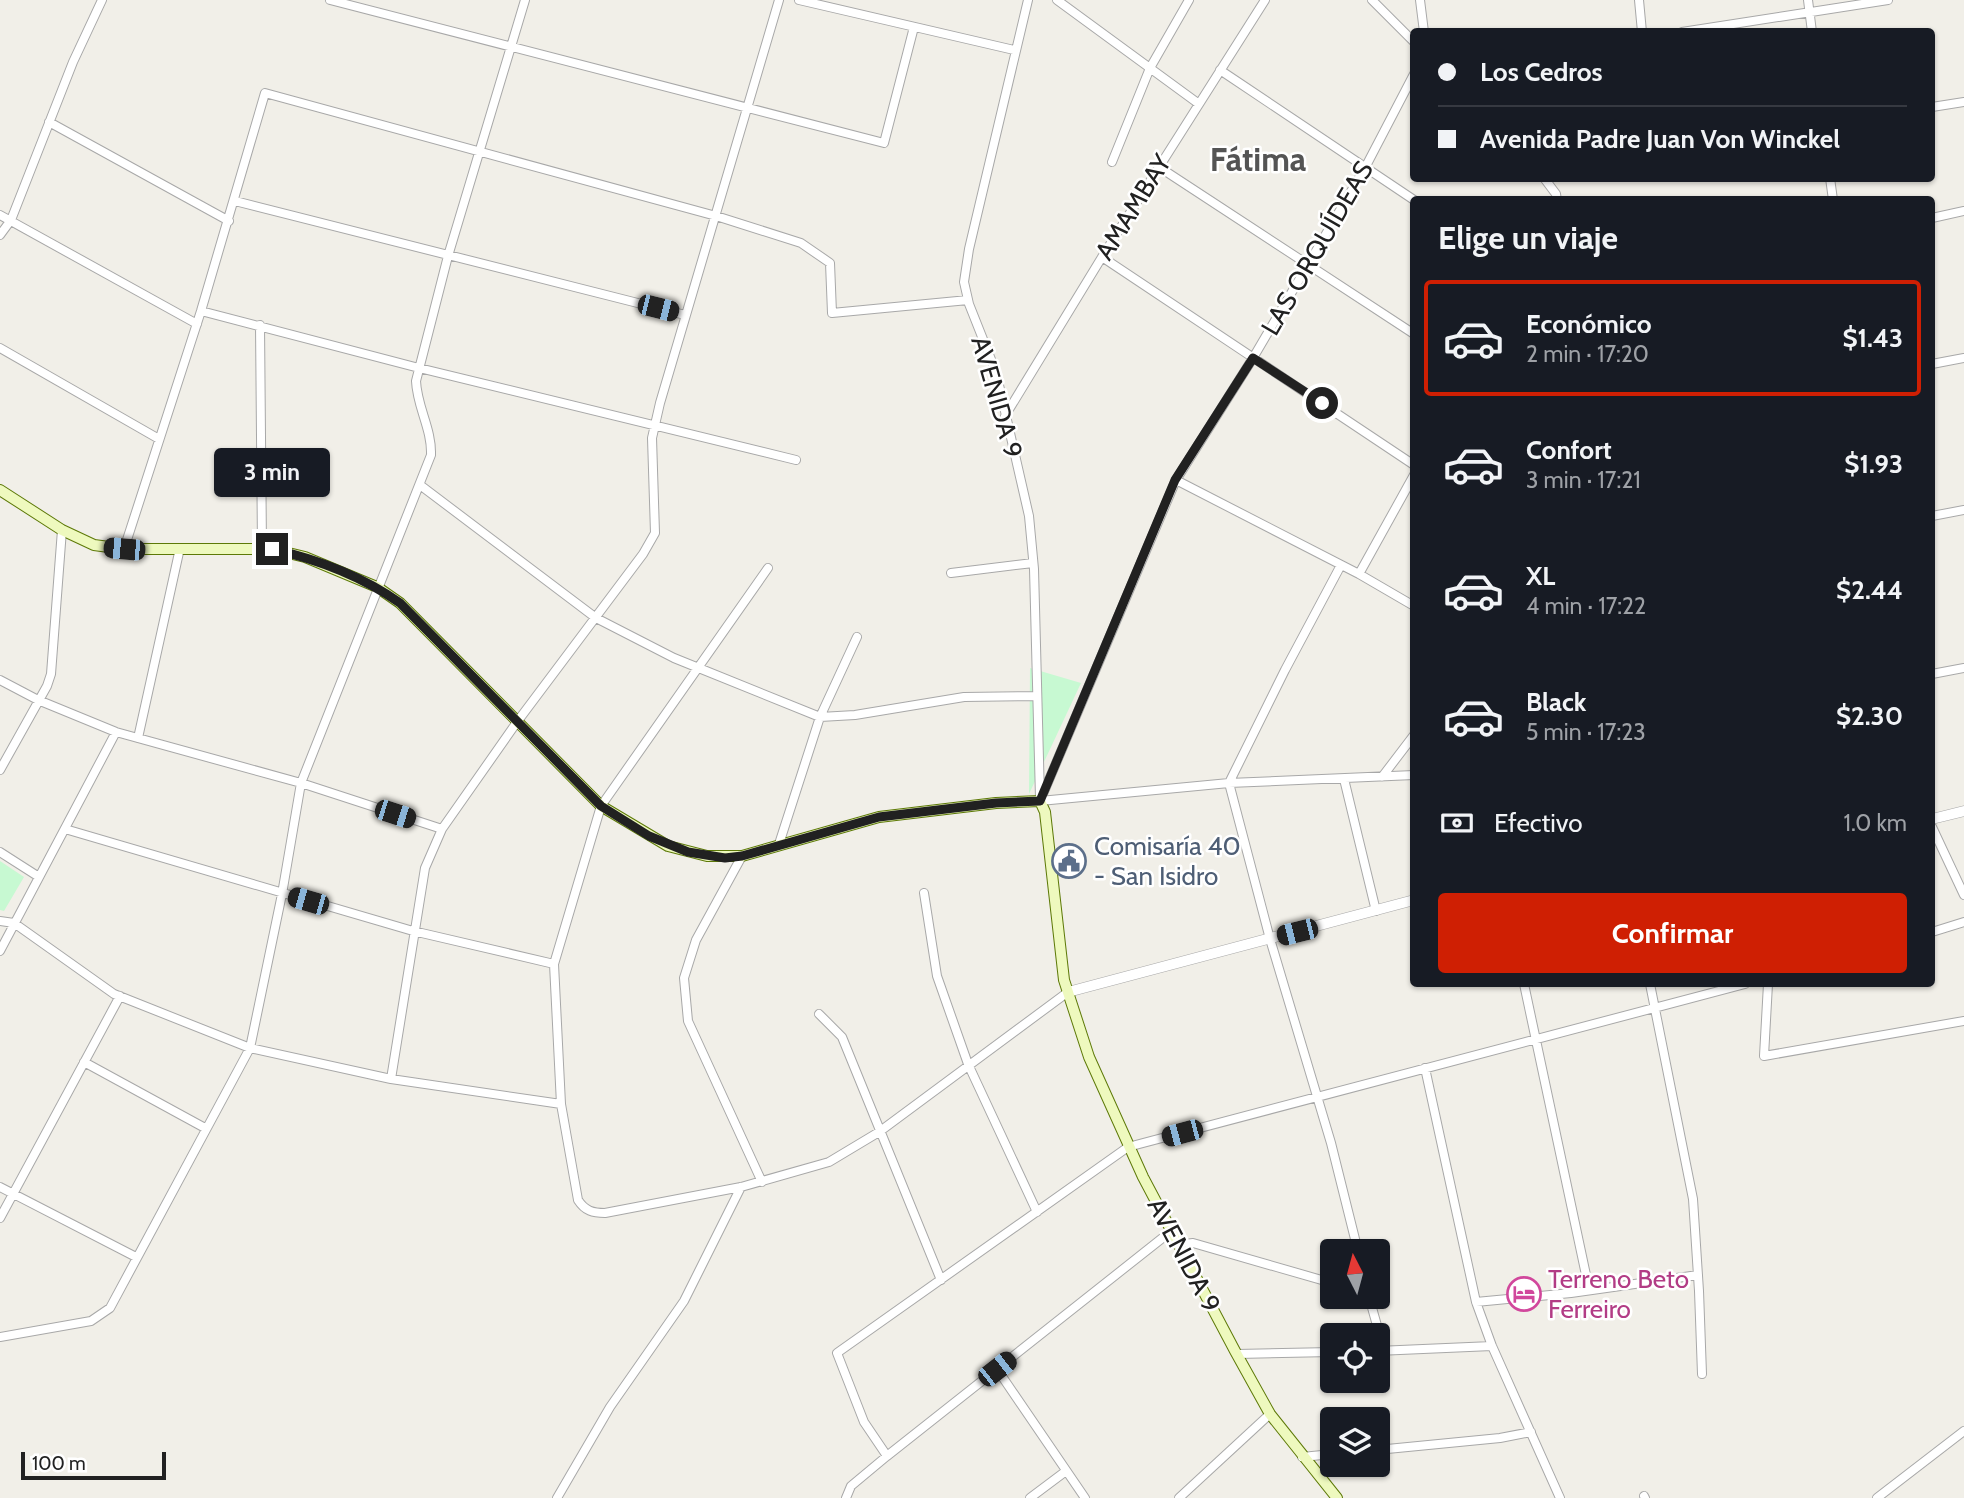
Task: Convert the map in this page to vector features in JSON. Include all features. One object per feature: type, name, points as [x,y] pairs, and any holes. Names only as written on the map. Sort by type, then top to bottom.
[{"type":"main road","points":[[0,490],[62,530],[94,545],[124,549],[262,548],[305,557],[377,587],[400,603],[601,806],[649,836],[678,849],[707,856],[742,856],[879,817],[906,812],[1040,801]]},
{"type":"main road","name":"AVENIDA 9","points":[[1040,801],[1045,812],[1064,980],[1089,1057],[1128,1147],[1170,1232],[1270,1414],[1337,1498]]},
{"type":"street","points":[[0,235],[11,220],[73,62],[102,0]]},
{"type":"street","points":[[330,0],[884,143],[914,27]]},
{"type":"street","points":[[0,1337],[92,1321],[110,1308],[250,1048],[282,894],[301,783],[430,455],[431,445],[416,390],[419,368],[448,256],[524,0]]},
{"type":"street","points":[[391,1079],[425,868],[442,829],[517,722],[643,554],[655,533],[652,438],[655,424],[684,315],[749,107],[779,0]]},
{"type":"street","points":[[799,0],[1014,50]]},
{"type":"street","name":"AVENIDA 9","points":[[1028,0],[1014,50],[964,282],[968,300],[996,372],[1028,516],[1034,563],[1040,801]]},
{"type":"street","points":[[1057,0],[1199,104]]},
{"type":"street","points":[[1112,162],[1150,68],[1189,0]]},
{"type":"street","name":"AMAMBAY","points":[[1005,416],[1265,0]]},
{"type":"street","points":[[1372,0],[1410,38]]},
{"type":"street","points":[[1420,0],[1424,28]]},
{"type":"street","points":[[1639,0],[1642,28]]},
{"type":"street","points":[[1808,0],[1812,28]]},
{"type":"street","points":[[1708,28],[1888,0]]},
{"type":"street","points":[[1220,70],[1410,197]]},
{"type":"street","name":"LAS ORQUÍDEAS","points":[[1040,801],[1175,480],[1253,358],[1366,166],[1410,82]]},
{"type":"street","points":[[124,549],[229,221],[265,93],[716,216],[801,243],[830,263],[832,313],[968,300]]},
{"type":"street","points":[[1935,107],[1964,102]]},
{"type":"street","points":[[49,122],[229,221]]},
{"type":"street","points":[[1159,167],[1410,331]]},
{"type":"street","points":[[235,201],[684,315]]},
{"type":"street","points":[[1935,217],[1964,211]]},
{"type":"street","points":[[0,215],[197,324]]},
{"type":"street","points":[[1102,257],[1410,461]]},
{"type":"street","points":[[201,311],[419,368],[796,460]]},
{"type":"street","points":[[260,325],[262,548]]},
{"type":"street","points":[[0,348],[159,439]]},
{"type":"street","points":[[1935,363],[1964,358]]},
{"type":"street","points":[[1175,480],[1342,565],[1410,604]]},
{"type":"street","points":[[1359,574],[1410,482]]},
{"type":"street","points":[[420,485],[596,618],[698,668],[820,716],[855,715],[964,697],[1037,696]]},
{"type":"street","points":[[1935,515],[1964,510]]},
{"type":"street","points":[[0,770],[51,674],[62,530]]},
{"type":"street","points":[[138,738],[180,548]]},
{"type":"street","points":[[951,573],[1034,563]]},
{"type":"street","points":[[1342,565],[1285,670],[1229,783],[1270,939],[1331,1143],[1355,1239]]},
{"type":"street","points":[[768,568],[601,806],[554,964],[561,1104],[578,1200],[583,1208],[593,1213],[605,1213],[741,1187],[829,1162],[879,1132],[1068,992],[1410,902]]},
{"type":"street","points":[[779,844],[820,716],[857,637]]},
{"type":"street","points":[[1935,673],[1964,668]]},
{"type":"street","points":[[0,680],[38,700],[116,732],[301,783],[442,829]]},
{"type":"street","points":[[0,950],[116,732]]},
{"type":"street","points":[[1382,777],[1410,740]]},
{"type":"street","points":[[1040,801],[1229,783],[1410,775]]},
{"type":"street","points":[[1344,779],[1376,911]]},
{"type":"street","points":[[1935,818],[1964,811]]},
{"type":"street","points":[[65,829],[413,931],[554,964]]},
{"type":"street","points":[[1935,833],[1964,895]]},
{"type":"street","points":[[0,852],[39,877]]},
{"type":"street","points":[[742,856],[696,940],[684,978],[688,1021],[762,1182]]},
{"type":"street","points":[[924,893],[937,976],[968,1064],[1037,1212]]},
{"type":"street","points":[[0,921],[14,923],[120,996],[250,1048],[391,1079],[561,1104]]},
{"type":"street","points":[[1935,931],[1964,922]]},
{"type":"street","points":[[1525,987],[1589,1289]]},
{"type":"street","points":[[1650,987],[1693,1199],[1702,1374]]},
{"type":"street","points":[[887,1456],[864,1422],[836,1353],[1128,1147],[1535,1037],[1734,987]]},
{"type":"street","points":[[1768,987],[1764,1056],[1964,1021]]},
{"type":"street","points":[[0,1218],[120,996]]},
{"type":"street","points":[[818,1014],[842,1037],[941,1280]]},
{"type":"street","points":[[84,1062],[205,1128]]},
{"type":"street","points":[[1424,1068],[1476,1302],[1492,1346],[1560,1498]]},
{"type":"street","points":[[0,1187],[136,1257]]},
{"type":"street","points":[[557,1498],[610,1407],[684,1301],[741,1187]]},
{"type":"street","points":[[846,1498],[851,1486],[887,1456],[1170,1232]]},
{"type":"street","points":[[1177,1245],[1193,1243],[1320,1280]]},
{"type":"street","points":[[1476,1302],[1698,1275]]},
{"type":"street","points":[[1390,1350],[1492,1346]]},
{"type":"street","points":[[1237,1354],[1320,1352]]},
{"type":"street","points":[[997,1369],[1085,1498]]},
{"type":"street","points":[[1179,1498],[1270,1414]]},
{"type":"street","points":[[1877,1498],[1964,1431]]},
{"type":"street","points":[[1390,1449],[1500,1438],[1531,1432]]},
{"type":"street","points":[[1302,1457],[1320,1455]]},
{"type":"street","points":[[1030,1498],[1066,1471]]},
{"type":"green space","points":[[1030,668],[1081,683],[1029,794]]},
{"type":"green space","points":[[0,861],[24,877],[4,911],[0,910]]},
{"type":"place","name":"Comisaría 40 - San Isidro","points":[[1069,861]]},
{"type":"place","name":"Terreno Beto Ferreiro","points":[[1524,1294]]},
{"type":"district","name":"Fátima","points":[[1258,159]]},
{"type":"route","points":[[272,549],[305,557],[377,587],[400,603],[601,806],[668,846],[707,856],[742,856],[879,817],[906,812],[1040,801],[1175,480],[1253,358],[1322,403]]}]
